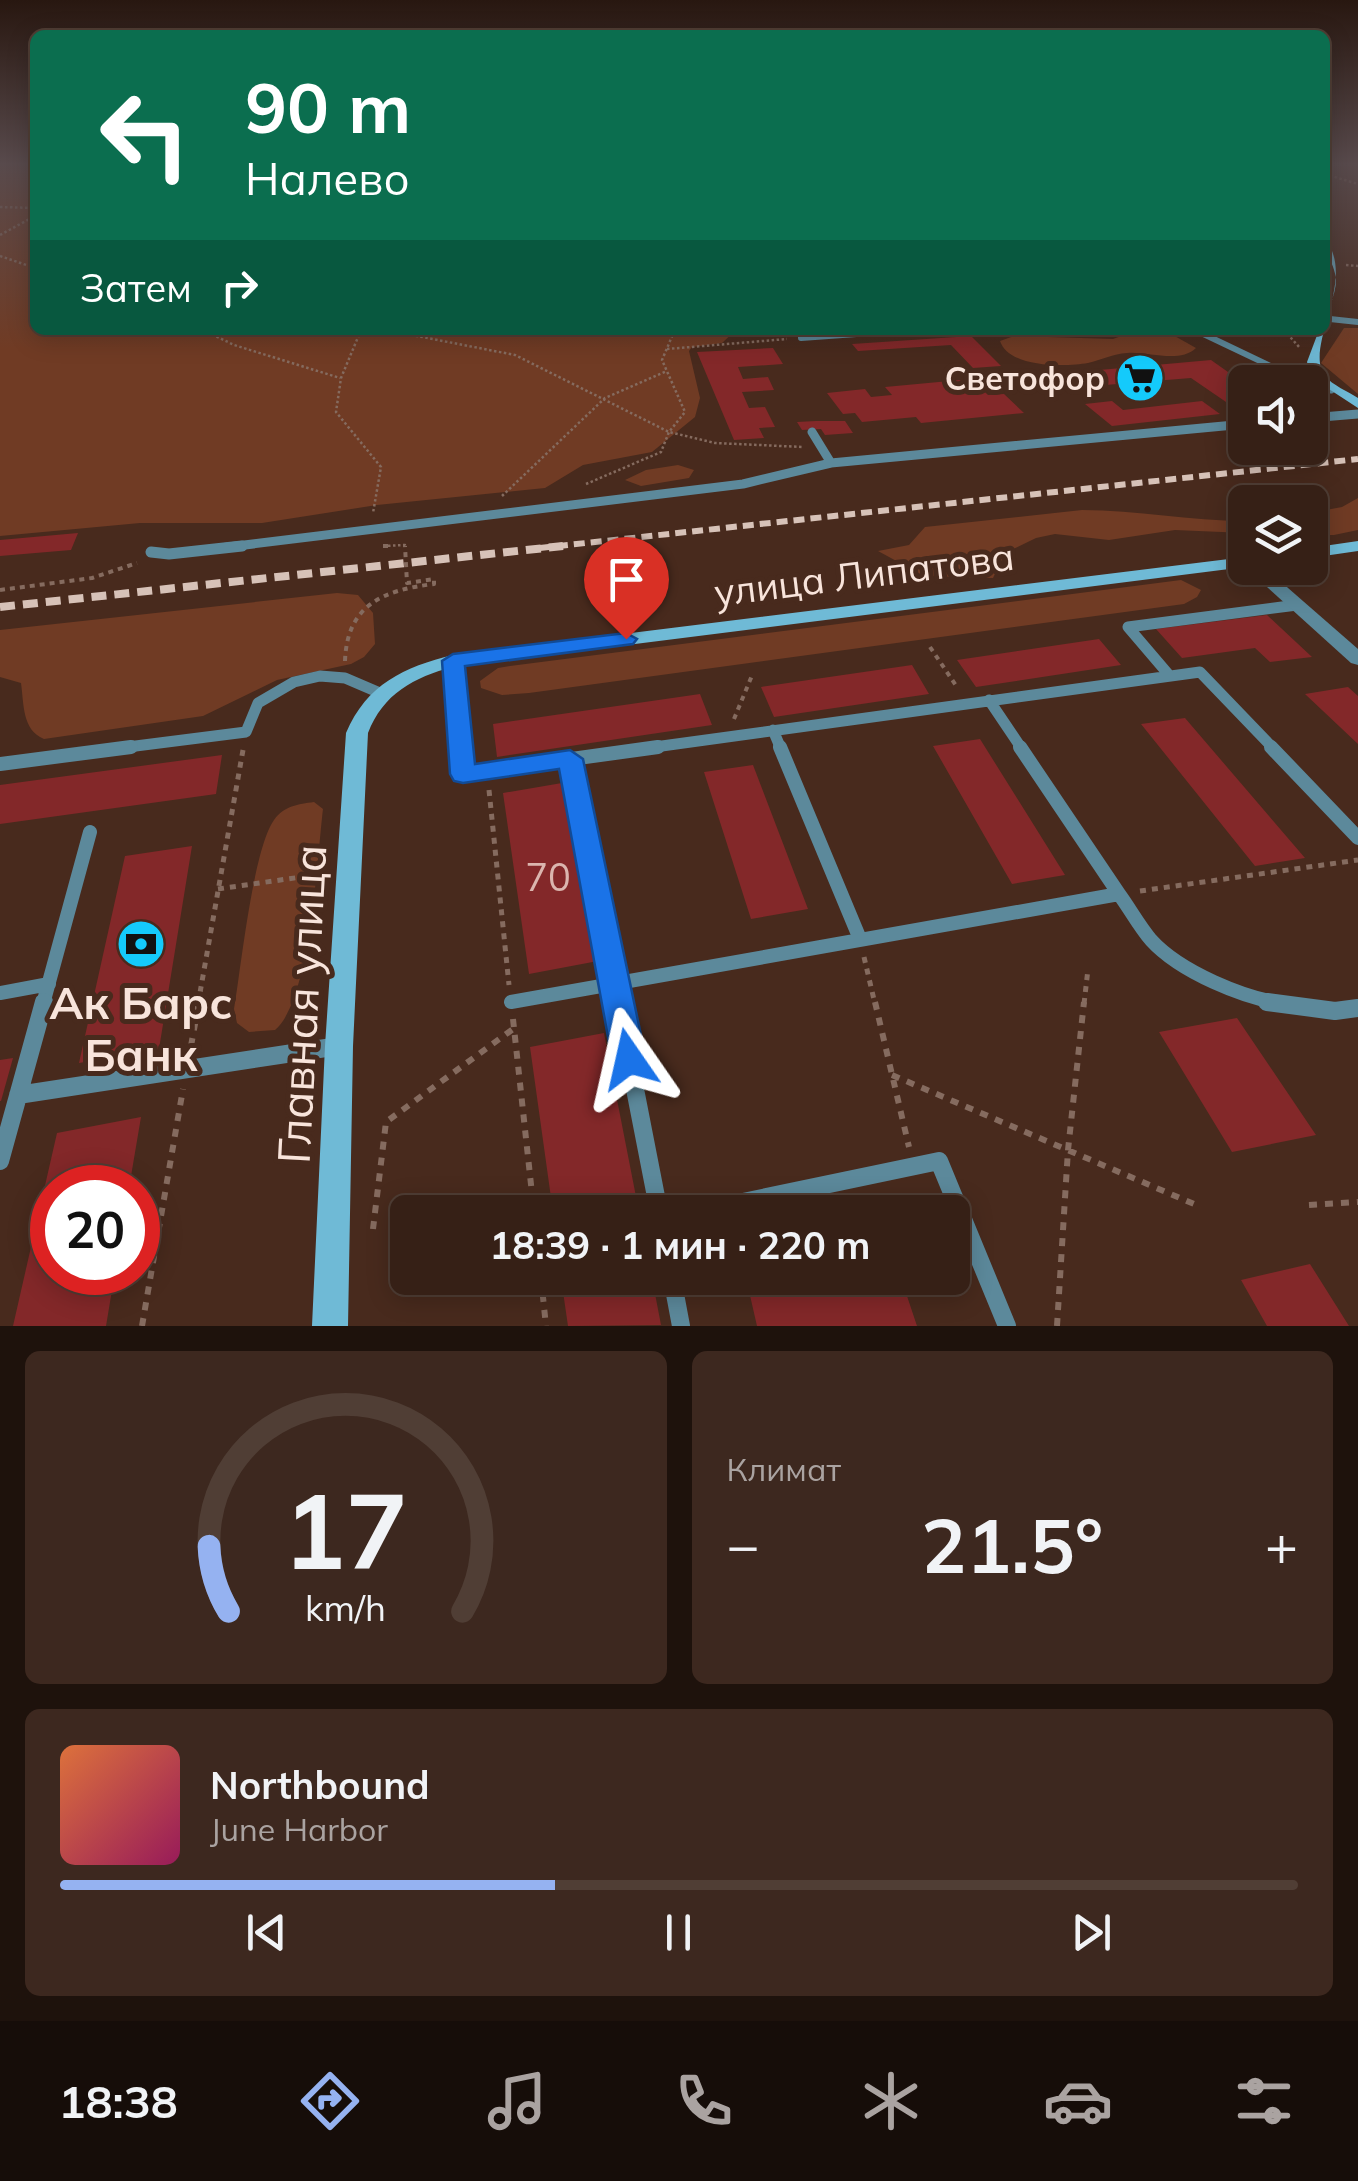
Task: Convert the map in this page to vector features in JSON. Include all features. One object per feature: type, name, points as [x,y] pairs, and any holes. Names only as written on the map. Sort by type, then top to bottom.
[{"type":"street","points":[[1330,250],[1342,283],[1330,319]]},
{"type":"street","points":[[1324,335],[1314,362],[1319,378],[1358,404]]},
{"type":"street","points":[[1328,550],[1358,546]]},
{"type":"street","name":"улица Липатова","points":[[380,693],[411,674],[453,661],[1228,564]]},
{"type":"street","points":[[1274,585],[1358,659]]},
{"type":"street","name":"Главная улица","points":[[330,1326],[339,1046],[357,733],[362,717],[380,693]]},
{"type":"lane","points":[[1330,319],[1358,322]]},
{"type":"lane","points":[[801,338],[843,335]]},
{"type":"lane","points":[[1205,335],[1285,374],[1332,389]]},
{"type":"lane","points":[[1328,416],[1358,414]]},
{"type":"lane","points":[[150,552],[169,554],[403,530],[458,518],[743,484],[831,463],[1228,426]]},
{"type":"lane","points":[[812,432],[831,463]]},
{"type":"lane","points":[[1169,675],[1128,628],[1297,605]]},
{"type":"lane","points":[[453,661],[463,774],[1200,672],[1358,838]]},
{"type":"lane","points":[[0,764],[246,732],[258,703],[272,692],[320,676],[345,678],[380,693]]},
{"type":"lane","points":[[989,700],[1153,942],[1194,970],[1253,1000],[1336,1011],[1358,1008]]},
{"type":"lane","points":[[773,730],[860,940]]},
{"type":"lane","points":[[570,759],[656,1195]]},
{"type":"lane","points":[[0,1161],[90,832]]},
{"type":"lane","points":[[511,1002],[1119,894]]},
{"type":"lane","points":[[0,993],[49,984]]},
{"type":"lane","points":[[18,1095],[339,1046]]},
{"type":"lane","points":[[776,1195],[940,1161],[1007,1326]]},
{"type":"lane","points":[[675,1295],[681,1326]]},
{"type":"path","points":[[0,256],[30,266]]},
{"type":"path","points":[[214,335],[341,378]]},
{"type":"path","points":[[345,678],[345,630],[357,610],[407,587],[434,584],[434,580],[407,582],[405,545],[383,547],[383,543],[404,541],[403,530],[372,513],[381,468],[336,412],[341,378],[359,335]]},
{"type":"path","points":[[412,335],[515,355],[669,432],[714,444],[821,447]]},
{"type":"path","points":[[576,488],[661,452],[669,432],[685,412],[662,360],[673,335]]},
{"type":"path","points":[[667,349],[801,338]]},
{"type":"path","points":[[458,518],[503,496],[605,398],[667,371]]},
{"type":"path","points":[[0,590],[92,578],[169,554]]},
{"type":"path","points":[[930,647],[968,703]]},
{"type":"path","points":[[726,737],[753,672]]},
{"type":"path","points":[[142,1326],[246,732]]},
{"type":"path","points":[[1119,894],[1358,860]]},
{"type":"path","points":[[218,889],[349,870]]},
{"type":"path","points":[[860,940],[914,1166]]},
{"type":"path","points":[[1057,1326],[1068,1150],[1088,969]]},
{"type":"path","points":[[373,1229],[386,1122],[514,1029]]},
{"type":"path","points":[[892,1075],[1201,1207]]},
{"type":"path","points":[[1309,1205],[1358,1202]]},
{"type":"path","points":[[543,1295],[546,1326]]},
{"type":"shaded area","points":[[0,225],[30,225],[30,335],[731,335],[722,343],[692,347],[689,351],[700,398],[695,417],[652,452],[583,465],[545,488],[377,505],[262,523],[140,523],[0,536]]},
{"type":"shaded area","points":[[1344,328],[1358,328],[1358,394],[1321,363]]},
{"type":"shaded area","points":[[1124,335],[1173,335],[1196,348],[1181,355],[1127,353],[1088,363],[1052,365],[1014,356],[1000,341],[1014,336],[1113,339]]},
{"type":"shaded area","points":[[678,465],[694,470],[689,478],[641,486],[625,480],[646,470]]},
{"type":"shaded area","points":[[1358,498],[1358,530],[1328,535],[1328,510]]},
{"type":"shaded area","points":[[1082,510],[1228,520],[1228,532],[1175,530],[1109,540],[1055,534],[1036,538],[1005,553],[993,578],[924,576],[878,551],[909,545],[925,527]]},
{"type":"shaded area","points":[[1181,580],[1201,590],[1184,604],[529,693],[502,695],[481,688],[480,681],[498,668],[510,666]]},
{"type":"shaded area","points":[[337,593],[358,595],[373,613],[375,644],[364,657],[351,664],[277,680],[203,716],[44,739],[28,723],[21,683],[0,677],[0,630]]},
{"type":"shaded area","points":[[314,802],[323,809],[310,927],[297,990],[275,1030],[249,1032],[237,1023],[234,1009],[260,856],[278,815],[292,806]]},
{"type":"building","points":[[971,336],[1001,366],[973,368],[951,345],[858,351],[852,344]]},
{"type":"building","points":[[773,348],[783,364],[738,367],[743,379],[768,377],[774,390],[742,392],[749,408],[765,407],[775,427],[759,428],[764,438],[734,440],[697,352]]},
{"type":"building","points":[[1211,360],[1228,372],[1228,403],[1191,378],[1093,386],[1077,372]]},
{"type":"building","points":[[971,379],[988,395],[1004,394],[1024,413],[921,423],[916,417],[862,422],[855,413],[843,414],[827,393],[865,389],[871,397],[892,395],[885,387]]},
{"type":"building","points":[[1112,401],[1123,410],[1202,401],[1220,414],[1112,426],[1085,404]]},
{"type":"building","points":[[845,421],[853,433],[825,435],[821,429],[802,430],[797,422]]},
{"type":"building","points":[[78,533],[71,550],[0,556],[0,540]]},
{"type":"building","points":[[1267,615],[1312,657],[1270,662],[1255,648],[1182,658],[1156,629]]},
{"type":"building","points":[[1099,639],[1121,665],[976,687],[957,660]]},
{"type":"building","points":[[912,665],[929,694],[774,717],[761,687]]},
{"type":"building","points":[[1348,687],[1358,696],[1358,744],[1305,694]]},
{"type":"building","points":[[700,694],[712,725],[497,757],[493,724]]},
{"type":"building","points":[[1185,718],[1305,858],[1255,866],[1141,724]]},
{"type":"building","points":[[980,739],[1065,875],[1012,884],[933,746]]},
{"type":"building","points":[[222,755],[216,794],[0,824],[0,785]]},
{"type":"building","points":[[753,765],[808,909],[751,919],[704,772]]},
{"type":"building","points":[[562,783],[598,961],[529,974],[503,793]]},
{"type":"building","points":[[192,846],[159,1049],[79,1063],[125,856]]},
{"type":"building","points":[[1237,1018],[1316,1135],[1232,1152],[1159,1032]]},
{"type":"building","points":[[604,1033],[636,1195],[551,1195],[530,1047]]},
{"type":"building","points":[[13,1058],[1,1101],[0,1101],[0,1060]]},
{"type":"building","points":[[141,1117],[133,1165],[50,1165],[57,1133]]},
{"type":"building","points":[[30,1251],[30,1295],[111,1295],[106,1326],[13,1326]]},
{"type":"building","points":[[1310,1264],[1349,1326],[1267,1326],[1241,1280]]},
{"type":"building","points":[[563,1295],[655,1295],[661,1325],[568,1326]]},
{"type":"building","points":[[750,1295],[907,1295],[917,1326],[757,1326]]},
{"type":"railway","points":[[540,548],[1358,459]]},
{"type":"railway","points":[[0,607],[563,546]]},
{"type":"place","name":"Светофор","points":[[1140,378]]},
{"type":"place","name":"Ак Барс Банк","points":[[141,944]]},
{"type":"route","points":[[626,639],[453,661],[463,774],[570,759],[629,1059]]}]
